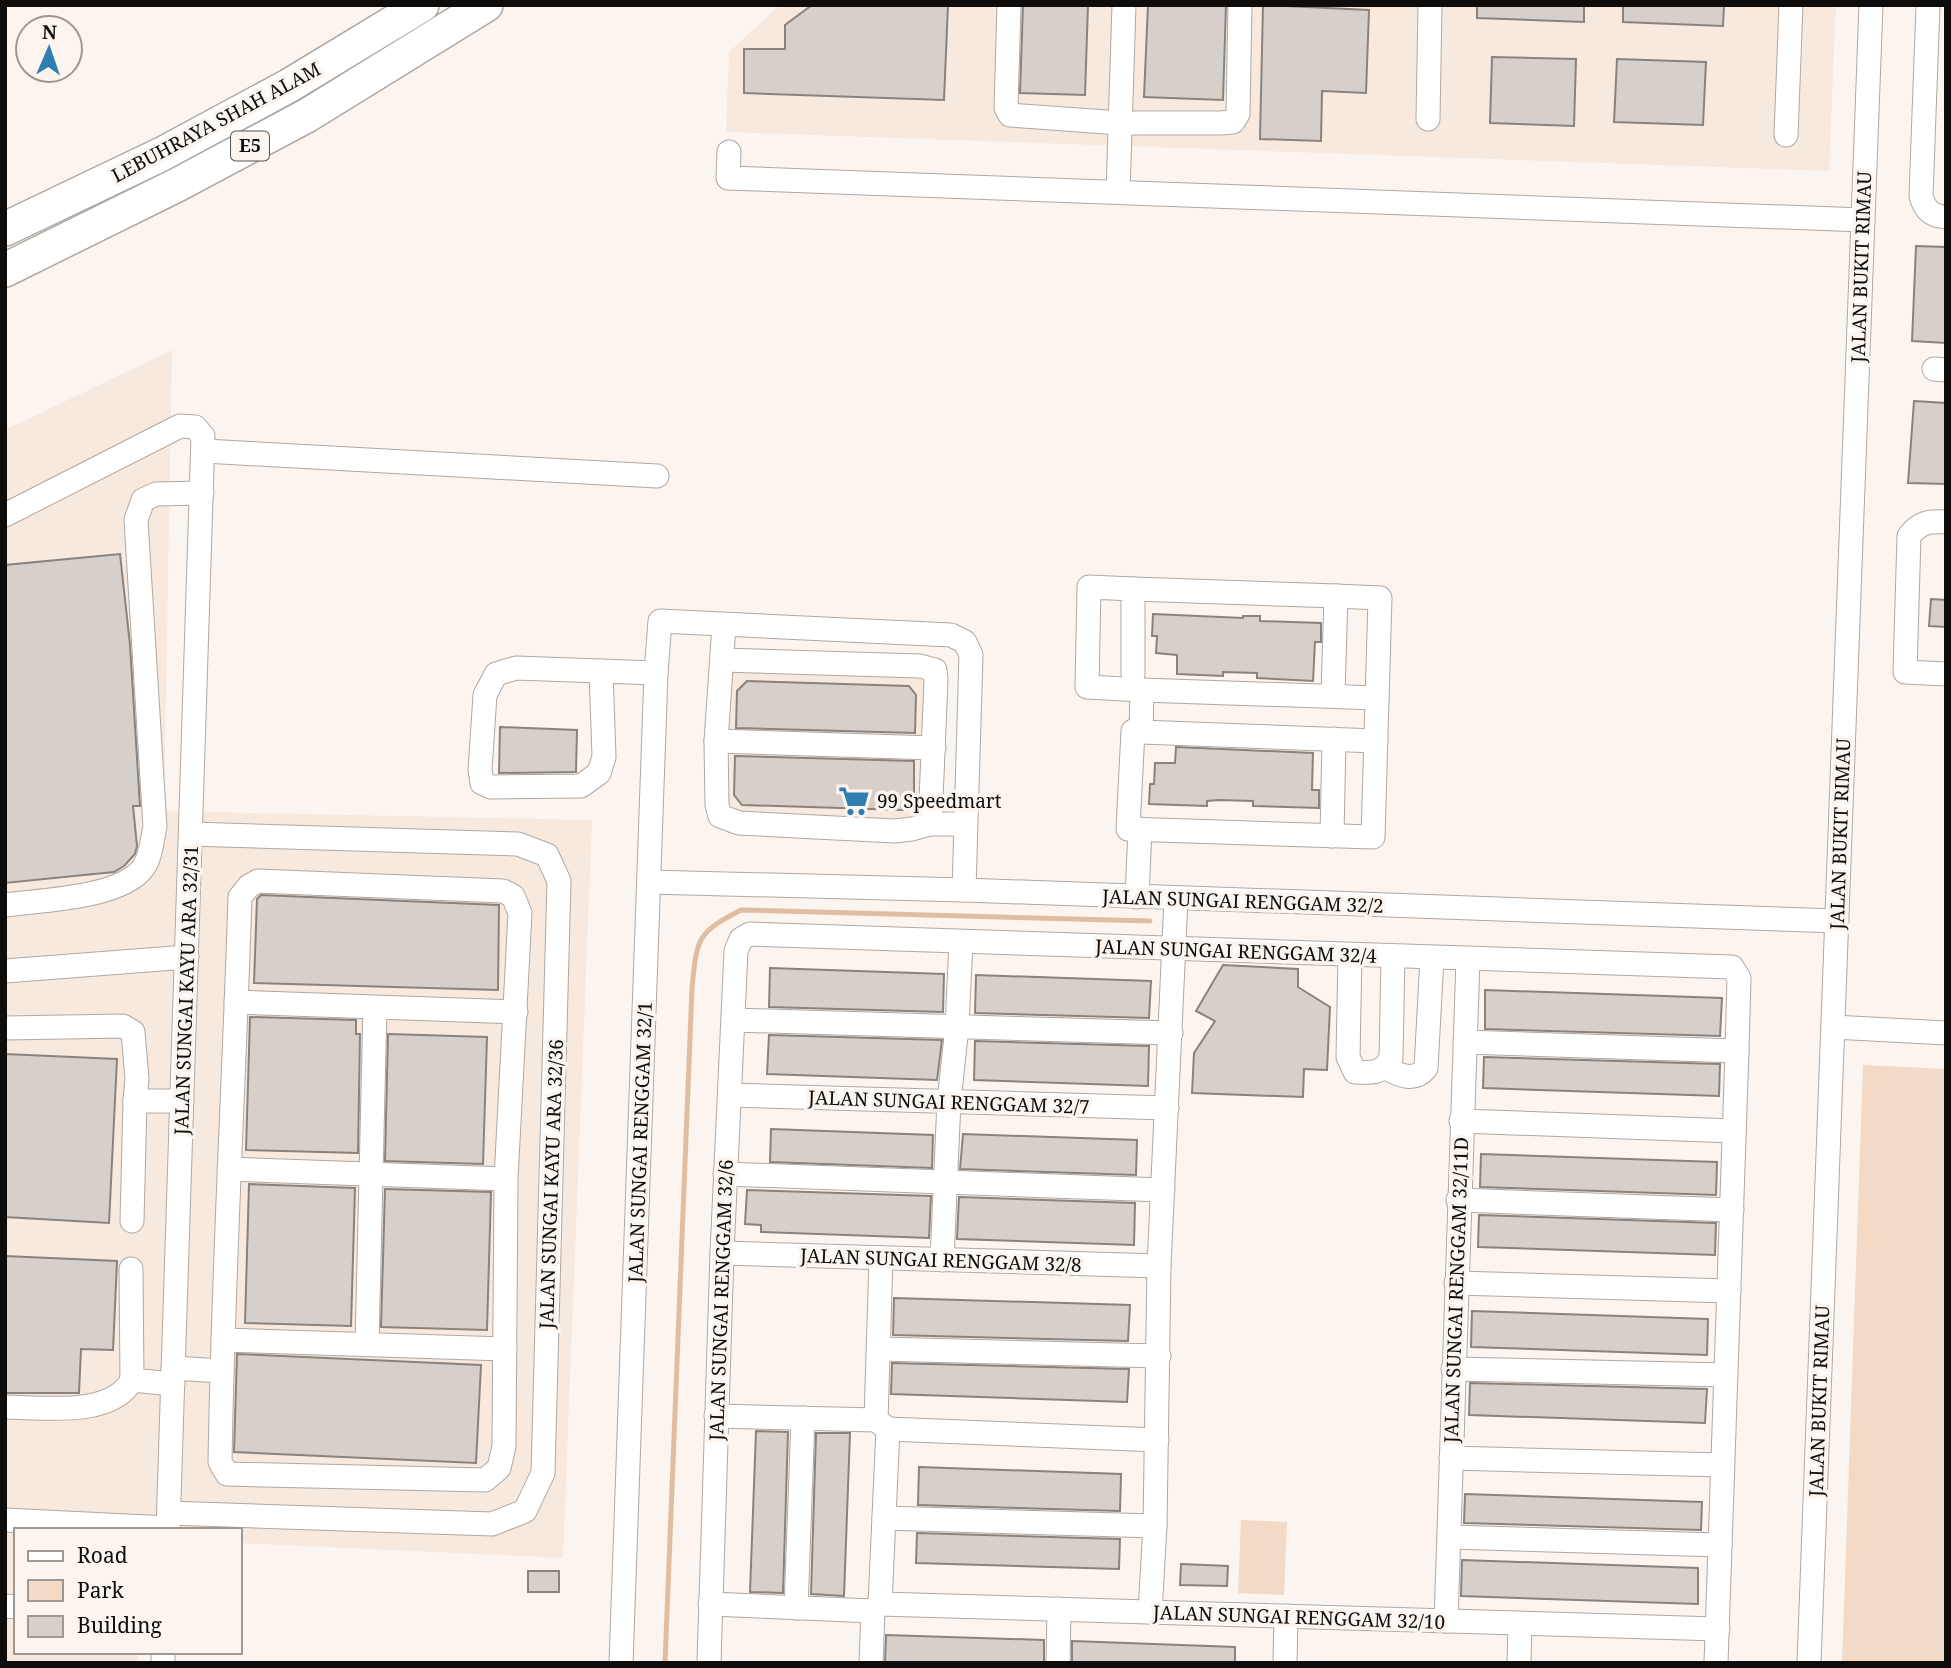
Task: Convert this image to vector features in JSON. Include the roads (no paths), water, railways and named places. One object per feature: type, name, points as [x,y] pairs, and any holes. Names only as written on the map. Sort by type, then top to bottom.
[{"type":"highway","name":"LEBUHRAYA SHAH ALAM","points":[[5,229],[174,148],[290,85],[422,5]]},
{"type":"highway","name":"LEBUHRAYA SHAH ALAM","points":[[5,270],[177,185],[307,115],[486,5]]},
{"type":"street","points":[[1009,5],[1006,108],[1010,115],[1120,123],[1233,122],[1238,114],[1239,103],[1240,5]]},
{"type":"street","points":[[1118,192],[1124,5]]},
{"type":"street","points":[[1427,119],[1430,5]]},
{"type":"street","points":[[1786,135],[1791,5]]},
{"type":"street","name":"JALAN BUKIT RIMAU","points":[[1809,1663],[1871,5]]},
{"type":"street","points":[[1928,5],[1921,196],[1924,208],[1936,216],[1946,217]]},
{"type":"street","points":[[729,152],[728,178],[1863,220]]},
{"type":"street","points":[[5,515],[180,426],[195,427],[203,436],[204,451],[657,476]]},
{"type":"street","name":"JALAN SUNGAI KAYU ARA 32/31","points":[[168,1524],[204,451]]},
{"type":"street","points":[[5,905],[106,891],[132,880],[146,866],[155,827],[136,520],[143,500],[156,494],[202,494]]},
{"type":"street","points":[[1946,522],[1927,521],[1916,527],[1909,536],[1905,672],[1946,674]]},
{"type":"street","points":[[1133,731],[1128,829],[1269,825],[1332,836],[1373,836],[1380,598],[1089,587],[1087,687],[1138,682],[1377,698]]},
{"type":"street","points":[[1133,589],[1141,732],[1376,741]]},
{"type":"street","points":[[1334,696],[1336,596]]},
{"type":"street","name":"JALAN SUNGAI RENGGAM 32/1","points":[[621,1663],[660,621],[724,625]]},
{"type":"street","points":[[964,890],[971,655],[965,642],[951,635],[724,625],[716,741],[717,805],[720,816],[739,823],[894,831],[930,824],[965,824]]},
{"type":"street","points":[[723,660],[920,666],[934,670],[936,680],[930,824]]},
{"type":"street","points":[[601,671],[604,757],[599,773],[581,786],[491,787],[482,783],[480,770],[485,695],[496,674],[516,668],[601,671],[656,673]]},
{"type":"street","points":[[1332,836],[1334,739]]},
{"type":"street","points":[[716,741],[934,748]]},
{"type":"street","points":[[1137,897],[1140,829]]},
{"type":"street","name":"JALAN SUNGAI KAYU ARA 32/36","points":[[5,1520],[168,1524],[492,1524],[525,1511],[543,1473],[559,881],[547,855],[518,844],[191,834]]},
{"type":"street","points":[[258,881],[503,891],[513,896],[520,913],[506,1179],[504,1446],[499,1468],[485,1480],[228,1475],[220,1462],[236,1002],[240,897],[249,886],[258,881]]},
{"type":"street","name":"JALAN SUNGAI RENGGAM 32/2","points":[[649,882],[964,890],[1837,921]]},
{"type":"street","points":[[1150,1612],[1155,1526],[1160,1266],[1176,899]]},
{"type":"street","name":"JALAN SUNGAI RENGGAM 32/4","points":[[741,939],[750,934],[1732,967],[1739,978],[1737,1051]]},
{"type":"street","name":"JALAN SUNGAI RENGGAM 32/6","points":[[709,1663],[725,1174],[736,951],[741,939]]},
{"type":"street","points":[[942,1260],[949,1101],[957,1027],[961,942]]},
{"type":"street","points":[[1350,955],[1348,1057],[1355,1072],[1375,1073],[1386,1068],[1391,1058],[1393,957]]},
{"type":"street","points":[[5,971],[187,957]]},
{"type":"street","points":[[1386,1068],[1408,1077],[1421,1075],[1426,1068],[1432,958]]},
{"type":"street","name":"JALAN SUNGAI RENGGAM 32/11D","points":[[1446,1621],[1468,960]]},
{"type":"street","points":[[236,1002],[516,1012]]},
{"type":"street","points":[[366,1344],[374,1008]]},
{"type":"street","points":[[734,1020],[1171,1033]]},
{"type":"street","points":[[5,1028],[123,1026],[133,1032],[137,1079],[132,1222]]},
{"type":"street","points":[[1833,1027],[1946,1033]]},
{"type":"street","points":[[1465,1042],[1737,1051],[1716,1663]]},
{"type":"street","name":"JALAN SUNGAI RENGGAM 32/7","points":[[730,1095],[1167,1108]]},
{"type":"street","points":[[135,1101],[182,1101]]},
{"type":"street","points":[[1461,1121],[1734,1131]]},
{"type":"street","points":[[229,1169],[506,1179]]},
{"type":"street","points":[[725,1174],[1163,1191]]},
{"type":"street","points":[[1458,1200],[1732,1210]]},
{"type":"street","name":"JALAN SUNGAI RENGGAM 32/8","points":[[722,1253],[1160,1266]]},
{"type":"street","points":[[872,1663],[884,1518],[879,1349],[881,1258]]},
{"type":"street","points":[[5,1407],[88,1408],[126,1391],[132,1380],[131,1269]]},
{"type":"street","points":[[1456,1283],[1729,1291]]},
{"type":"street","points":[[223,1340],[505,1349]]},
{"type":"street","points":[[879,1349],[1159,1356]]},
{"type":"street","points":[[1454,1369],[1726,1375]]},
{"type":"street","points":[[132,1380],[222,1371]]},
{"type":"street","points":[[716,1416],[803,1418],[1157,1440]]},
{"type":"street","points":[[796,1608],[803,1418]]},
{"type":"street","points":[[1451,1458],[1722,1465]]},
{"type":"street","points":[[884,1518],[1155,1526]]},
{"type":"street","points":[[1448,1537],[1720,1545]]},
{"type":"street","name":"JALAN SUNGAI RENGGAM 32/10","points":[[710,1604],[796,1608],[1059,1609],[1718,1629]]},
{"type":"street","points":[[1058,1663],[1059,1609]]},
{"type":"street","points":[[1285,1663],[1286,1616]]},
{"type":"street","points":[[1519,1663],[1520,1624]]},
{"type":"waterway","points":[[665,1663],[692,988],[695,958],[702,939],[715,925],[741,910],[1150,921]]},
{"type":"place","name":"99 Speedmart","points":[[854,801]]}]
